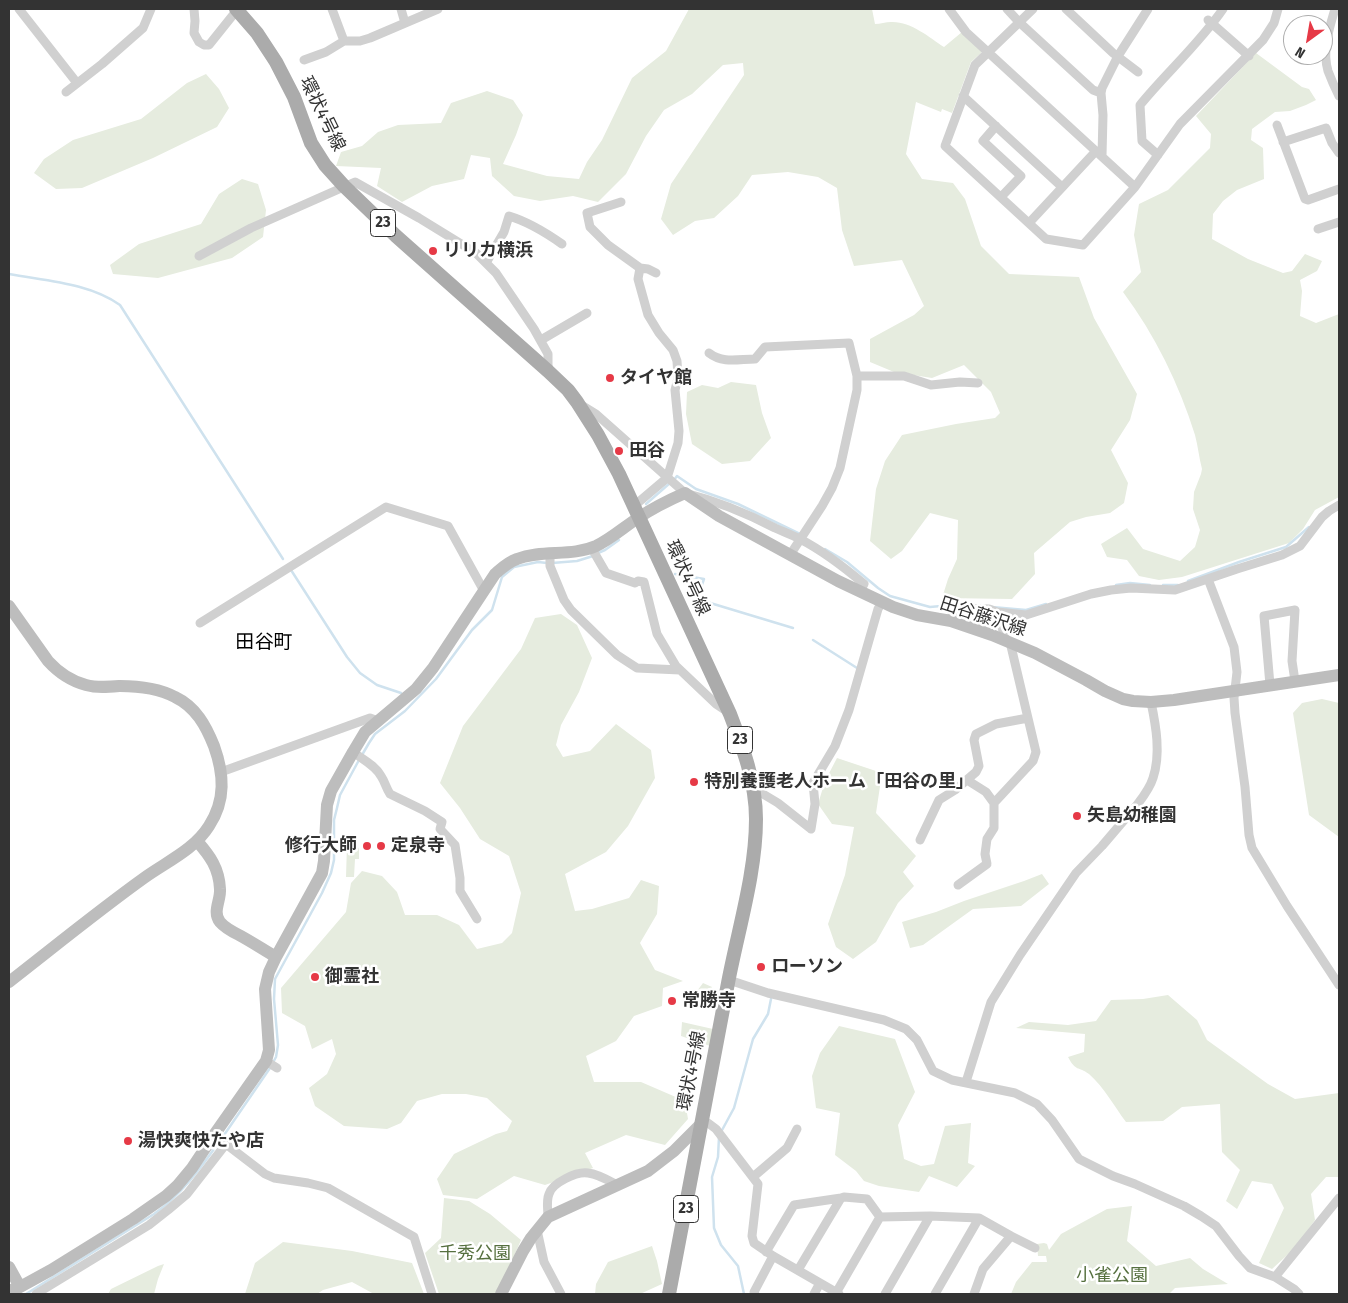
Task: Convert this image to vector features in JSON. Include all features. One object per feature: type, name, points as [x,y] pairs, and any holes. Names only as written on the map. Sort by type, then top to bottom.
[{"type":"main road","name":"環状4号線","points":[[236,9],[258,33],[276,62],[294,97],[311,143],[325,165],[396,236],[548,371],[568,390],[577,402],[598,434],[615,466],[730,714],[744,750],[754,788],[756,819],[752,864],[728,980],[669,1294]]},
{"type":"street","points":[[18,9],[78,83]]},
{"type":"street","points":[[66,92],[143,28],[151,9]]},
{"type":"street","points":[[194,9],[194,32],[199,42],[209,45],[236,9]]},
{"type":"street","points":[[332,9],[344,41]]},
{"type":"street","points":[[401,9],[405,23]]},
{"type":"street","points":[[304,60],[326,52],[344,41],[360,41],[384,33],[437,9]]},
{"type":"street","points":[[949,9],[966,32],[1135,187]]},
{"type":"street","points":[[1007,9],[1093,90],[1102,94]]},
{"type":"street","points":[[1033,9],[975,65],[945,146],[1046,238],[1083,245],[1135,187],[1180,124],[1263,40],[1274,23],[1278,9]]},
{"type":"street","points":[[1066,9],[1138,72]]},
{"type":"street","points":[[1029,223],[1062,187],[1099,154],[1103,115],[1102,88],[1118,56],[1148,9]]},
{"type":"street","points":[[1158,155],[1142,141],[1140,105],[1153,85],[1223,9]]},
{"type":"street","points":[[1335,9],[1328,38],[1326,57],[1328,72],[1339,96]]},
{"type":"street","points":[[1210,22],[1249,56]]},
{"type":"street","points":[[964,96],[1062,187]]},
{"type":"street","points":[[1277,125],[1306,200],[1339,189]]},
{"type":"street","points":[[996,126],[983,141],[1021,176],[1001,197]]},
{"type":"street","points":[[1283,142],[1326,128],[1332,143],[1339,153]]},
{"type":"street","points":[[199,256],[251,228],[355,182],[420,218],[476,253],[496,273],[541,340],[548,354],[548,371]]},
{"type":"street","points":[[621,202],[588,213],[590,226],[608,245],[626,259],[640,268],[656,273]]},
{"type":"street","points":[[486,263],[504,232],[509,216],[524,220],[562,244]]},
{"type":"street","points":[[1318,229],[1339,222]]},
{"type":"street","points":[[594,553],[670,480],[678,443],[679,430],[675,390],[678,378],[677,362],[673,350],[659,333],[648,315],[638,279],[640,268]]},
{"type":"street","points":[[541,340],[588,313]]},
{"type":"street","points":[[709,353],[719,358],[737,361],[755,359],[765,347],[849,343],[857,376],[857,390],[840,468],[832,488],[790,555]]},
{"type":"street","points":[[857,376],[904,376],[931,385],[960,382],[978,383]]},
{"type":"street","points":[[577,402],[596,414],[685,493],[703,497],[744,512],[784,532],[802,536],[864,584],[860,591]]},
{"type":"street","points":[[636,512],[685,493]]},
{"type":"street","name":"田谷藤沢線","points":[[685,493],[719,516],[882,602],[907,612],[974,628],[1008,641],[1065,668],[1113,695],[1133,701],[1174,700],[1339,675]]},
{"type":"street","points":[[951,621],[954,609],[989,609],[997,612],[1026,615],[1091,594],[1132,588],[1175,590],[1282,555],[1300,546],[1322,517],[1339,505]]},
{"type":"street","points":[[200,623],[386,507],[448,526],[484,591]]},
{"type":"street","points":[[9,1267],[18,1291],[166,1196],[192,1168],[214,1135],[271,1064],[265,989],[269,972],[322,873],[327,805],[332,791],[358,756],[365,732],[416,689],[495,574],[505,565],[529,555],[550,560],[580,551],[594,553]]},
{"type":"street","points":[[594,553],[606,574],[635,582],[644,582],[657,634],[676,666],[716,704],[730,714]]},
{"type":"street","points":[[550,560],[564,600],[571,610],[618,655],[637,668],[680,670]]},
{"type":"street","points":[[1208,579],[1234,647],[1237,672],[1235,713],[1252,848],[1287,906],[1339,985]]},
{"type":"street","points":[[754,788],[778,803],[811,829],[814,804],[813,783],[835,746],[849,710],[878,609],[882,602]]},
{"type":"street","points":[[9,606],[48,661],[70,678],[86,685],[94,686],[140,686],[174,696],[188,705],[205,725],[221,772],[222,789],[216,813],[208,829],[197,841],[145,877],[9,982]]},
{"type":"street","points":[[1270,685],[1264,616],[1295,610],[1292,662],[1295,681]]},
{"type":"street","points":[[994,803],[1033,761],[1036,752],[1008,641],[997,612]]},
{"type":"street","points":[[966,1082],[991,1002],[1020,954],[1072,879],[1137,805],[1153,779],[1156,766],[1156,727],[1151,702]]},
{"type":"street","points":[[221,772],[370,718],[378,721]]},
{"type":"street","points":[[920,840],[939,800],[955,790],[976,772],[979,766],[974,740],[976,734],[996,724],[1028,718]]},
{"type":"street","points":[[358,756],[381,775],[390,794],[442,822],[440,829],[455,845],[460,891],[477,919]]},
{"type":"street","points":[[958,884],[986,864],[987,839],[994,828],[994,803],[986,792],[967,780]]},
{"type":"street","points":[[197,841],[214,862],[218,876],[220,889],[217,917],[220,922],[276,957]]},
{"type":"street","points":[[728,980],[768,993],[884,1020],[906,1029],[917,1040],[933,1071],[952,1080],[1015,1093],[1037,1104],[1052,1120],[1079,1160],[1196,1213],[1216,1226],[1250,1268],[1275,1277],[1299,1294]]},
{"type":"street","points":[[502,1294],[523,1251],[548,1217],[648,1171],[674,1151],[702,1123],[708,1123],[718,1131],[754,1177],[758,1186],[752,1236],[754,1243],[838,1293],[880,1217]]},
{"type":"street","points":[[754,1177],[787,1148],[798,1129]]},
{"type":"street","points":[[214,1135],[265,1174],[274,1178],[308,1182],[328,1188],[414,1237],[432,1294]]},
{"type":"street","points":[[36,1294],[149,1225],[168,1210],[187,1194],[226,1144]]},
{"type":"street","points":[[548,1217],[549,1193],[555,1185],[567,1178],[588,1172],[617,1185]]},
{"type":"street","points":[[755,1294],[754,1292],[770,1254],[794,1205],[844,1197],[867,1199],[880,1217]]},
{"type":"street","points":[[798,1270],[841,1198]]},
{"type":"street","points":[[1275,1277],[1339,1198]]},
{"type":"street","points":[[880,1217],[930,1216],[979,1218],[1034,1248]]},
{"type":"street","points":[[885,1294],[930,1216]]},
{"type":"street","points":[[935,1294],[979,1218]]},
{"type":"street","points":[[537,1230],[544,1262],[561,1294]]},
{"type":"street","points":[[974,1294],[983,1269],[1012,1236]]},
{"type":"street","points":[[814,1294],[820,1283]]},
{"type":"green space","points":[[689,9],[872,9],[875,24],[898,22],[905,24],[919,30],[944,47],[962,32],[981,50],[981,53],[971,62],[952,113],[942,109],[941,112],[916,102],[906,154],[922,179],[953,183],[965,199],[981,246],[1009,274],[1079,277],[1094,318],[1137,394],[1130,420],[1111,450],[1128,483],[1124,503],[1110,513],[1070,522],[1034,553],[1035,574],[1012,599],[942,598],[957,559],[958,520],[930,513],[902,551],[891,559],[870,541],[876,489],[885,461],[902,435],[995,418],[1000,413],[991,392],[964,365],[932,378],[894,372],[870,362],[870,339],[914,315],[924,306],[902,260],[854,266],[842,230],[837,188],[818,177],[788,172],[752,175],[738,196],[714,218],[695,221],[673,235],[661,219],[671,184],[744,75],[743,63],[723,65],[692,94],[664,110],[646,136],[626,174],[598,202],[573,196],[540,201],[514,196],[492,176],[490,158],[471,155],[464,179],[432,186],[402,202],[377,186],[381,168],[336,166],[341,152],[362,146],[378,132],[398,125],[441,123],[451,103],[487,91],[513,100],[523,115],[503,164],[547,176],[579,179],[587,162],[602,140],[632,78],[666,51]]},
{"type":"green space","points":[[1256,53],[1302,87],[1309,89],[1316,100],[1290,111],[1275,112],[1252,129],[1251,140],[1263,148],[1264,179],[1237,190],[1223,201],[1213,214],[1212,239],[1248,259],[1283,273],[1292,271],[1305,254],[1322,261],[1317,271],[1300,280],[1302,291],[1300,316],[1316,323],[1339,314],[1339,497],[1315,510],[1303,529],[1289,543],[1182,577],[1159,580],[1139,576],[1127,560],[1107,557],[1101,544],[1127,528],[1143,549],[1180,561],[1195,547],[1200,530],[1193,509],[1194,492],[1202,469],[1195,435],[1174,379],[1146,325],[1123,292],[1141,272],[1134,235],[1139,204],[1168,190],[1210,148],[1211,134],[1196,116]]},
{"type":"green space","points":[[206,74],[219,89],[229,108],[217,127],[153,158],[82,188],[56,189],[34,173],[44,159],[73,140],[141,119],[187,83]]},
{"type":"green space","points":[[242,179],[258,184],[266,210],[263,237],[232,258],[158,278],[113,274],[110,265],[139,244],[201,224],[219,194]]},
{"type":"green space","points":[[731,382],[756,385],[762,413],[771,438],[750,461],[722,464],[692,444],[686,414],[687,392],[702,385],[718,388]]},
{"type":"green space","points":[[561,614],[577,625],[592,658],[579,692],[561,725],[556,745],[563,757],[590,751],[616,724],[651,750],[655,778],[628,826],[606,852],[565,874],[575,911],[592,909],[629,898],[641,880],[659,886],[657,914],[640,943],[655,970],[683,981],[663,988],[662,1006],[634,1016],[616,1041],[586,1056],[594,1082],[641,1082],[685,1101],[688,1119],[665,1145],[626,1135],[585,1153],[593,1168],[545,1185],[514,1176],[477,1199],[443,1195],[437,1179],[454,1154],[496,1134],[507,1131],[512,1121],[487,1098],[466,1094],[442,1094],[417,1101],[401,1123],[387,1129],[344,1126],[315,1106],[309,1088],[327,1074],[336,1054],[332,1039],[312,1049],[305,1026],[282,1013],[281,988],[346,912],[351,883],[362,871],[382,876],[397,892],[405,915],[437,915],[459,925],[477,949],[502,943],[512,933],[521,893],[509,856],[480,839],[460,808],[440,783],[463,726],[521,649],[535,618]]},
{"type":"green space","points":[[1322,699],[1339,703],[1339,837],[1309,815],[1293,713],[1302,703]]},
{"type":"green space","points":[[837,758],[882,773],[876,813],[916,856],[903,872],[914,886],[898,903],[876,942],[853,959],[836,947],[828,924],[845,875],[854,827],[832,824],[818,804],[825,781]]},
{"type":"green space","points":[[347,844],[354,844],[359,848],[359,859],[355,859],[354,877],[346,877]]},
{"type":"green space","points":[[1042,874],[1049,884],[1021,906],[973,909],[923,945],[910,948],[902,922],[936,912]]},
{"type":"green space","points":[[703,983],[712,987],[708,993],[707,1002],[694,995]]},
{"type":"green space","points":[[1168,995],[1197,1020],[1207,1040],[1268,1084],[1295,1099],[1339,1093],[1339,1177],[1326,1177],[1311,1194],[1315,1220],[1295,1248],[1272,1269],[1259,1263],[1284,1208],[1272,1184],[1252,1181],[1237,1209],[1226,1201],[1240,1170],[1222,1152],[1220,1104],[1182,1107],[1163,1121],[1126,1122],[1099,1085],[1089,1074],[1075,1067],[1068,1057],[1084,1052],[1085,1034],[1016,1028],[1029,1022],[1068,1025],[1096,1021],[1111,1000],[1143,999]]},
{"type":"green space","points":[[682,1022],[713,1029],[710,1046],[681,1036]]},
{"type":"green space","points":[[839,1026],[895,1039],[915,1092],[898,1125],[904,1159],[921,1166],[934,1164],[945,1126],[971,1123],[968,1163],[975,1166],[957,1187],[929,1176],[919,1192],[879,1186],[864,1181],[856,1171],[835,1155],[840,1113],[816,1108],[812,1076],[820,1053]]},
{"type":"green space","name":"千秀公園","points":[[444,1198],[469,1201],[490,1214],[521,1240],[498,1294],[439,1294],[425,1253],[441,1238]]},
{"type":"green space","name":"小雀公園","points":[[1132,1206],[1127,1241],[1156,1266],[1190,1258],[1203,1269],[1228,1284],[1175,1288],[1169,1294],[1011,1294],[1016,1282],[1032,1262],[1047,1262],[1046,1256],[1038,1256],[1037,1244],[1047,1244],[1049,1250],[1061,1234],[1107,1209]]},
{"type":"green space","points":[[283,1242],[352,1251],[412,1263],[424,1294],[374,1294],[352,1282],[323,1290],[317,1294],[245,1294],[255,1263]]},
{"type":"green space","points":[[652,1246],[662,1284],[640,1294],[595,1294],[596,1284],[608,1262]]},
{"type":"green space","points":[[164,1264],[154,1294],[108,1294],[111,1289]]},
{"type":"waterway","points":[[9,274],[81,287],[120,305],[283,559]]},
{"type":"waterway","points":[[674,480],[677,476],[696,489],[738,504],[800,534]]},
{"type":"waterway","points":[[646,504],[670,483]]},
{"type":"waterway","points":[[1188,581],[1286,547],[1309,527]]},
{"type":"waterway","points":[[598,553],[619,540]]},
{"type":"waterway","points":[[825,549],[847,562],[890,596],[930,607],[952,605]]},
{"type":"waterway","points":[[552,563],[577,561],[593,556]]},
{"type":"waterway","points":[[362,755],[375,734],[405,711],[436,679],[472,630],[492,610],[502,577],[514,567],[538,562],[547,563]]},
{"type":"waterway","points":[[291,570],[347,657],[360,673],[377,685],[401,693]]},
{"type":"waterway","points":[[675,574],[704,579],[697,599],[793,628]]},
{"type":"waterway","points":[[1116,585],[1130,583],[1150,585]]},
{"type":"waterway","points":[[1163,585],[1178,585]]},
{"type":"waterway","points":[[992,607],[1026,610],[1046,604]]},
{"type":"waterway","points":[[813,640],[857,668]]},
{"type":"waterway","points":[[222,1138],[276,1057],[278,1045],[274,999],[275,979],[331,873],[334,860],[334,820],[340,795],[359,760]]},
{"type":"waterway","points":[[721,1132],[734,1108],[753,1039],[768,1014],[771,999]]},
{"type":"waterway","points":[[719,1137],[718,1157],[712,1177],[714,1228],[721,1245],[738,1266],[744,1294]]},
{"type":"waterway","points":[[26,1294],[164,1207],[190,1181],[219,1142]]},
{"type":"place","name":"リリカ横浜","points":[[433,251]]},
{"type":"place","name":"タイヤ館","points":[[610,378]]},
{"type":"place","name":"田谷","points":[[619,451]]},
{"type":"place","name":"特別養護老人ホーム「田谷の里」","points":[[694,782]]},
{"type":"place","name":"矢島幼稚園","points":[[1077,816]]},
{"type":"place","name":"修行大師","points":[[367,846]]},
{"type":"place","name":"定泉寺","points":[[381,846]]},
{"type":"place","name":"ローソン","points":[[761,967]]},
{"type":"place","name":"御霊社","points":[[315,977]]},
{"type":"place","name":"常勝寺","points":[[672,1001]]},
{"type":"place","name":"湯快爽快たや店","points":[[128,1141]]},
{"type":"district","name":"田谷町","points":[[264,643]]}]
